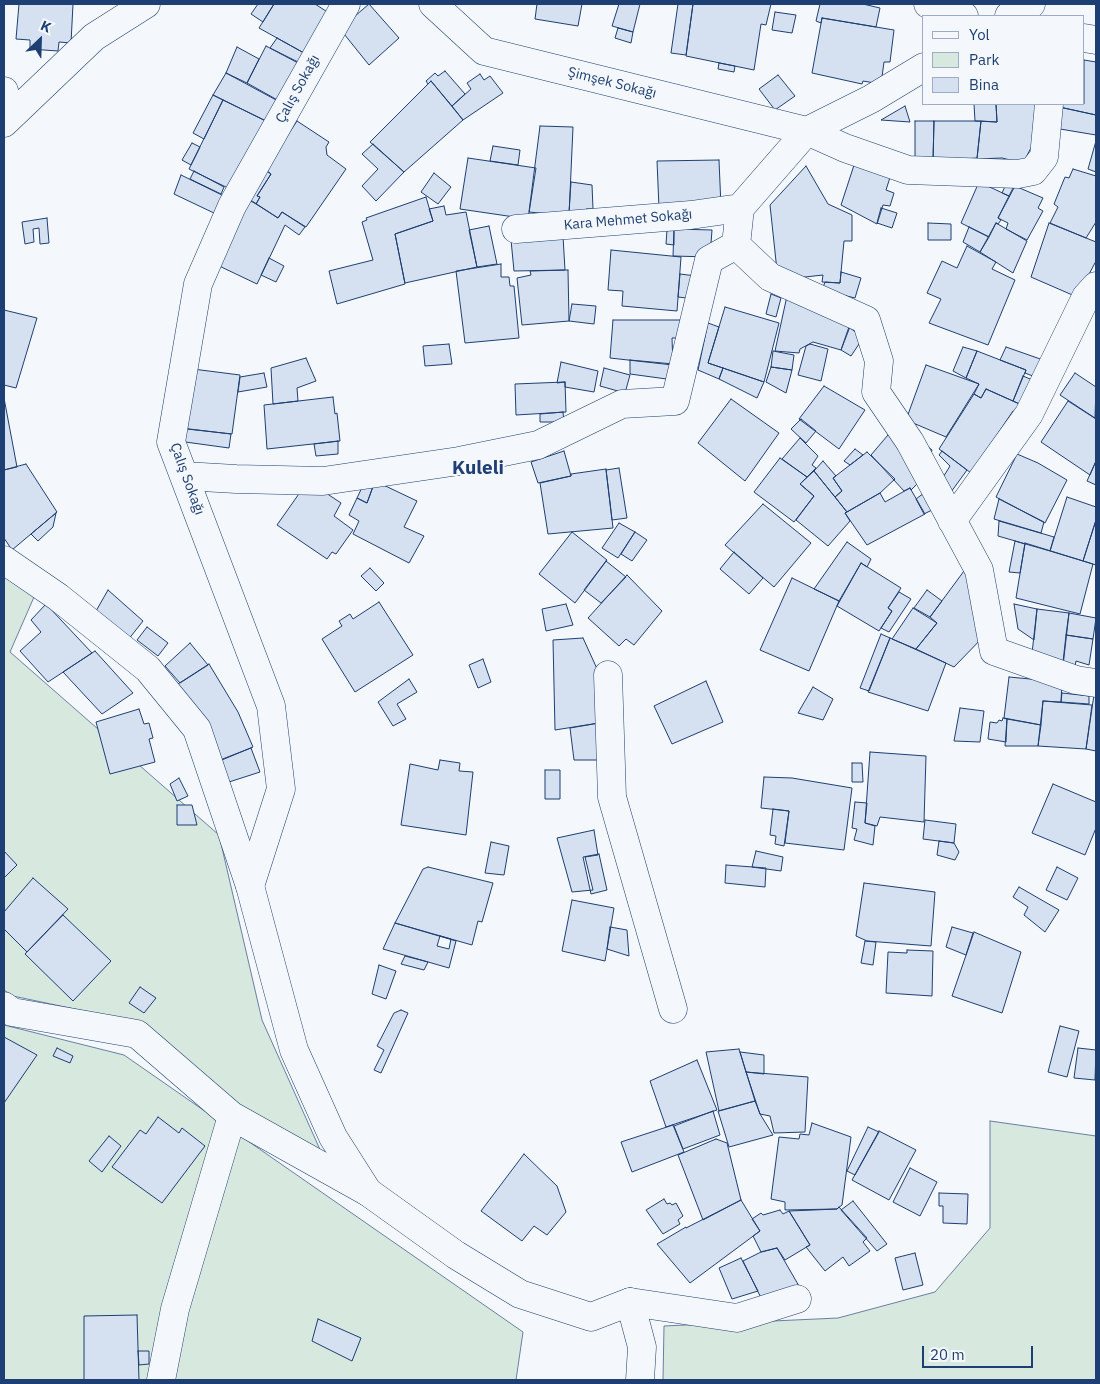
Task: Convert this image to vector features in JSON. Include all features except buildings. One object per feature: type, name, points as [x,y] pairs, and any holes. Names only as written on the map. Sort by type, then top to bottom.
[{"type":"street","points":[[6,110],[94,37],[146,4]]},
{"type":"street","name":"Çalış Sokağı","points":[[250,886],[281,789],[271,706],[171,442],[198,284],[232,206],[346,4]]},
{"type":"street","name":"Şimşek Sokağı","points":[[433,4],[484,51],[807,131],[845,148],[908,170],[1018,174],[1033,171],[1044,157],[1049,105]]},
{"type":"street","points":[[928,4],[961,15]]},
{"type":"street","points":[[1012,15],[1031,4]]},
{"type":"street","points":[[736,245],[740,208],[807,131],[872,99],[922,68]]},
{"type":"street","name":"Kara Mehmet Sokağı","points":[[516,229],[691,215],[740,208]]},
{"type":"street","points":[[184,476],[323,481],[459,461],[538,445],[622,404],[675,401],[709,260],[736,245]]},
{"type":"street","points":[[736,245],[770,277],[866,320],[879,361],[876,392],[910,442],[980,570],[994,651],[1076,680],[1096,683]]},
{"type":"street","points":[[952,521],[1029,414],[1093,295]]},
{"type":"street","points":[[4,560],[58,596],[148,669],[197,729],[250,886],[294,1050],[333,1138],[368,1192]]},
{"type":"street","points":[[608,675],[612,797],[673,1009]]},
{"type":"street","points":[[4,1006],[12,1012],[137,1034],[232,1116],[368,1192],[456,1255],[520,1294],[591,1317],[630,1302],[736,1318],[797,1299]]},
{"type":"street","points":[[161,1380],[175,1309],[232,1116]]},
{"type":"street","points":[[630,1302],[642,1347],[640,1380]]},
{"type":"green space","points":[[4,575],[34,597],[10,652],[219,835],[262,1020],[322,1154],[239,1109],[141,1023],[13,996],[4,990]]},
{"type":"green space","points":[[4,1025],[124,1055],[523,1332],[516,1380],[4,1380]]},
{"type":"green space","points":[[990,1121],[1096,1136],[1096,1380],[663,1380],[664,1326],[838,1318],[935,1292],[990,1228]]},
{"type":"district","name":"Kuleli","points":[[478,469]]}]
